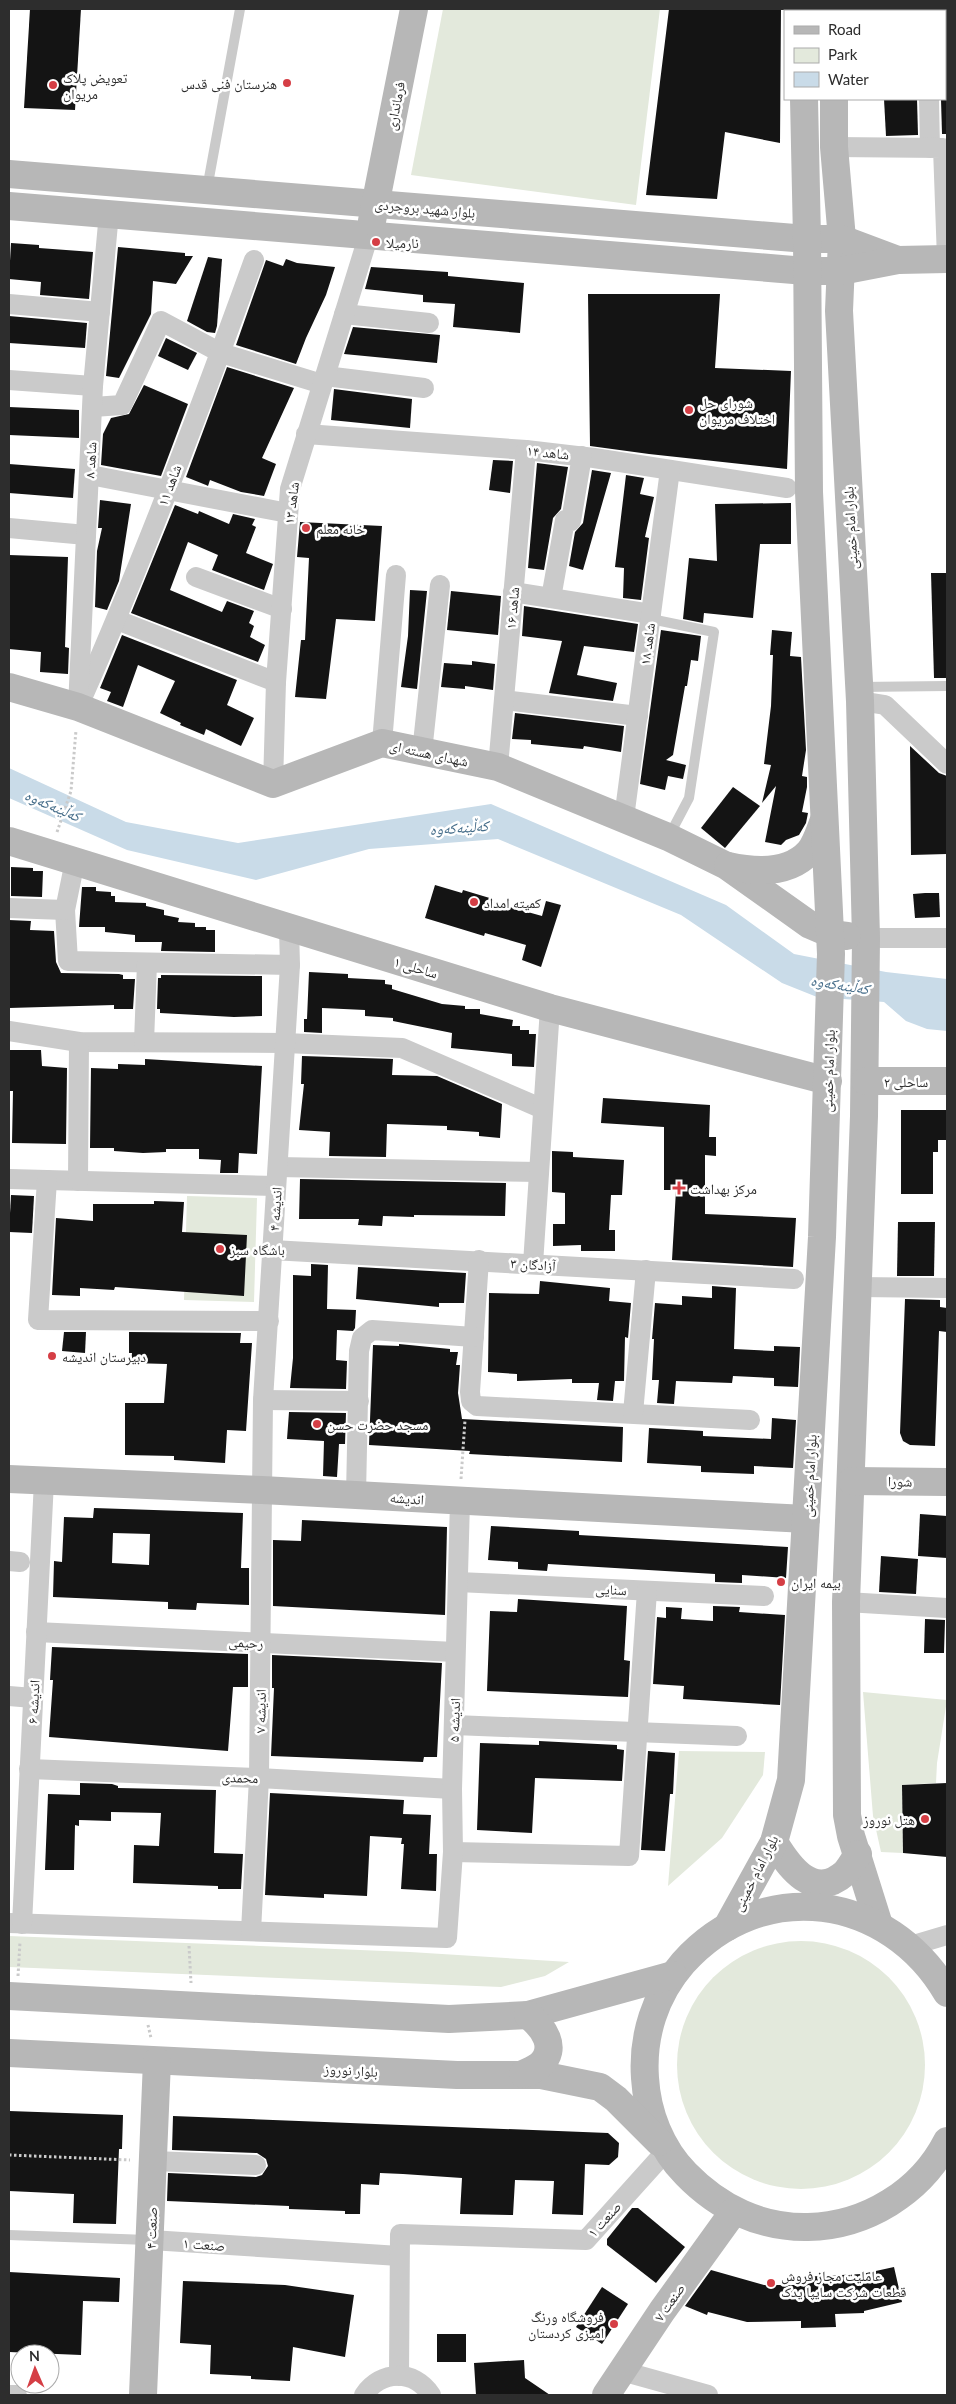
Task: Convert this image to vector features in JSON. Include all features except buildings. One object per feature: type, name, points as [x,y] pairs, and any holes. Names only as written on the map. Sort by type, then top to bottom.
[{"type":"street","name":"فرمانداری","points":[[368,234],[376,204],[414,9]]},
{"type":"street","points":[[804,100],[808,238],[806,271],[809,492],[831,944]]},
{"type":"street","name":"بلوار امام خمینی","points":[[834,100],[834,147],[842,239],[839,311],[859,694],[866,948],[865,1081]]},
{"type":"street","points":[[929,100],[930,148]]},
{"type":"street","points":[[9,206],[806,271],[841,271],[898,260],[947,259],[943,148],[834,147]]},
{"type":"street","name":"بلوار شهید بروجردی","points":[[9,174],[808,238],[842,239],[898,260]]},
{"type":"street","points":[[46,208],[50,178]]},
{"type":"street","name":"شاهد ۸","points":[[78,707],[93,386],[109,213]]},
{"type":"street","name":"شاهد ۱۳","points":[[273,784],[276,682],[290,489],[368,234]]},
{"type":"street","name":"شاهد ۱۱","points":[[78,707],[117,620],[254,260]]},
{"type":"street","points":[[9,304],[100,312]]},
{"type":"street","points":[[344,314],[430,323]]},
{"type":"street","points":[[93,407],[122,405],[161,321],[220,353],[324,380],[424,388]]},
{"type":"street","points":[[9,380],[93,386]]},
{"type":"street","name":"شاهد ۱۴","points":[[306,434],[526,450],[582,456],[787,488]]},
{"type":"street","name":"شاهد ۱۶","points":[[498,767],[526,450]]},
{"type":"street","points":[[551,598],[565,520],[571,520],[582,456]]},
{"type":"street","name":"شاهد ۱۸","points":[[624,818],[670,470]]},
{"type":"street","points":[[90,475],[288,513]]},
{"type":"street","points":[[9,528],[86,535]]},
{"type":"street","points":[[382,743],[396,575]]},
{"type":"street","points":[[196,577],[282,609]]},
{"type":"street","points":[[422,752],[440,585]]},
{"type":"street","points":[[513,592],[651,617]]},
{"type":"street","points":[[117,620],[276,682]]},
{"type":"street","points":[[9,688],[78,707],[273,784]]},
{"type":"street","points":[[859,694],[885,705],[947,764]]},
{"type":"street","points":[[504,700],[638,716]]},
{"type":"street","name":"شهدای هسته ای","points":[[273,784],[382,743],[498,767],[668,837],[727,866],[810,925],[831,944],[866,948]]},
{"type":"street","points":[[727,866],[754,872],[780,868],[798,862],[811,851],[825,819]]},
{"type":"street","name":"ساحلی ۱","points":[[9,841],[550,1008],[828,1081]]},
{"type":"street","points":[[75,861],[65,910],[68,962],[290,965]]},
{"type":"street","points":[[9,908],[65,910]]},
{"type":"street","name":"اندیشه ۴","points":[[262,1490],[263,1400],[290,965],[289,928]]},
{"type":"street","points":[[866,948],[947,938]]},
{"type":"street","name":"بلوار امام خمینی","points":[[727,1927],[774,1842],[791,1780],[822,1237],[831,944]]},
{"type":"street","points":[[144,1042],[147,963]]},
{"type":"street","points":[[533,1264],[550,1008]]},
{"type":"street","points":[[9,1031],[79,1042],[285,1043],[402,1048],[543,1109]]},
{"type":"street","points":[[78,1180],[79,1042]]},
{"type":"street","points":[[865,1081],[852,1481],[846,1602],[846,1815],[879,1925]]},
{"type":"street","name":"ساحلی ۲","points":[[865,1081],[947,1081]]},
{"type":"street","points":[[9,1179],[78,1180],[539,1172]]},
{"type":"street","points":[[47,1180],[38,1320],[269,1321]]},
{"type":"street","name":"آزادگان ۳","points":[[272,1250],[794,1279]]},
{"type":"street","points":[[479,1260],[470,1392],[471,1401],[477,1406],[750,1420]]},
{"type":"street","points":[[633,1414],[646,1270]]},
{"type":"street","points":[[858,1287],[947,1288]]},
{"type":"street","points":[[356,1495],[359,1351],[362,1338],[372,1330],[474,1337]]},
{"type":"street","points":[[263,1400],[359,1401]]},
{"type":"street","name":"اندیشه","points":[[9,1479],[262,1490],[806,1519]]},
{"type":"street","name":"اندیشه ۶","points":[[15,1924],[18,1823],[29,1769],[44,1481]]},
{"type":"street","name":"شورا","points":[[852,1481],[947,1482]]},
{"type":"street","name":"اندیشه ۷","points":[[251,1931],[259,1778],[262,1490]]},
{"type":"street","name":"اندیشه ۵","points":[[251,1931],[447,1938],[453,1852],[452,1789],[460,1502]]},
{"type":"street","name":"سنایی","points":[[458,1582],[764,1596]]},
{"type":"street","points":[[453,1852],[629,1856],[647,1591]]},
{"type":"street","points":[[846,1602],[947,1608]]},
{"type":"street","name":"رحیمی","points":[[36,1632],[456,1652]]},
{"type":"street","points":[[9,1696],[33,1698]]},
{"type":"street","points":[[454,1725],[737,1736]]},
{"type":"street","name":"محمدی","points":[[29,1769],[259,1778],[452,1789]]},
{"type":"street","points":[[774,1842],[787,1864],[804,1880],[828,1883],[845,1873],[858,1854]]},
{"type":"street","points":[[947,1993],[937,1976],[910,1946],[879,1925],[855,1914],[838,1910],[803,1907],[777,1909],[751,1916],[727,1927],[697,1948],[672,1975],[658,2002],[648,2031],[644,2062],[646,2093],[654,2122],[667,2150],[680,2169],[714,2200],[754,2219],[797,2227],[818,2227],[861,2217],[880,2208],[916,2183],[930,2167],[947,2141]]},
{"type":"street","points":[[15,1924],[251,1931]]},
{"type":"street","points":[[910,1946],[947,1935]]},
{"type":"street","points":[[9,1996],[450,2019],[528,2015],[672,1975]]},
{"type":"street","points":[[522,2074],[540,2065],[546,2056],[548,2046],[547,2033],[528,2015]]},
{"type":"street","name":"بلوار نوروز","points":[[9,2053],[457,2075],[541,2075],[600,2088],[616,2099],[667,2150]]},
{"type":"street","name":"صنعت ۴","points":[[143,2395],[151,2240],[156,2061]]},
{"type":"street","name":"صنعت ۱","points":[[151,2240],[399,2256],[400,2234],[586,2240],[667,2150]]},
{"type":"street","points":[[153,2161],[256,2165]]},
{"type":"street","name":"صنعت ۷","points":[[606,2395],[662,2311],[734,2211]]},
{"type":"street","points":[[399,2256],[399,2376]]},
{"type":"street","points":[[622,2371],[708,2395]]},
{"type":"street","points":[[364,2395],[379,2380],[399,2376],[416,2380],[426,2387],[431,2395]]},
{"type":"street","points":[[9,2395],[18,2395]]},
{"type":"lane","points":[[207,190],[240,9]]},
{"type":"lane","points":[[651,617],[714,632],[689,798],[668,837]]},
{"type":"lane","points":[[859,694],[947,686]]},
{"type":"lane","name":"صنعت ۱","points":[[9,2234],[151,2240]]},
{"type":"path","points":[[58,829],[71,791],[78,707]]},
{"type":"path","points":[[460,1502],[466,1408],[471,1401]]},
{"type":"path","points":[[188,1929],[192,2006]]},
{"type":"path","points":[[142,2003],[156,2061]]},
{"type":"path","points":[[9,2155],[153,2161]]},
{"type":"green space","points":[[443,9],[660,9],[636,205],[411,175]]},
{"type":"green space","name":"باشگاه سبز","points":[[187,1196],[257,1198],[254,1302],[184,1300]]},
{"type":"green space","points":[[863,1692],[947,1700],[937,1763],[936,1783],[902,1785],[903,1853],[881,1852],[873,1816]]},
{"type":"green space","points":[[679,1751],[765,1752],[763,1775],[722,1838],[668,1886]]},
{"type":"green space","points":[[9,1936],[410,1952],[569,1962],[545,1976],[501,1987],[9,1967]]},
{"type":"green space","points":[[789,1941],[813,1941],[837,1946],[860,1955],[889,1977],[911,2006],[916,2017],[923,2041],[925,2065],[923,2089],[916,2113],[911,2124],[889,2153],[860,2175],[849,2180],[813,2189],[789,2189],[765,2184],[742,2175],[722,2161],[705,2144],[691,2124],[682,2101],[677,2077],[677,2053],[682,2029],[691,2006],[705,1986],[722,1969],[742,1955],[765,1946]]},
{"type":"water","name":"کەڵینەکەوە","points":[[9,768],[126,822],[238,843],[491,804],[726,905],[794,954],[886,972],[947,979],[947,1031],[927,1029],[906,1021],[884,1002],[817,997],[782,983],[681,915],[498,839],[369,849],[256,880],[127,850],[9,798]]},
{"type":"place","name":"هنرستان فنی قدس","points":[[287,83]]},
{"type":"place","name":"تعویض پلاک مریوان","points":[[53,85]]},
{"type":"place","name":"نارمیلا","points":[[376,242]]},
{"type":"place","name":"شورای حل اختلاف مریوان","points":[[689,410]]},
{"type":"place","name":"خانه معلم","points":[[306,528]]},
{"type":"place","name":"کمیته امداد","points":[[474,902]]},
{"type":"place","name":"مرکز بهداشت","points":[[679,1188]]},
{"type":"place","name":"باشگاه سبز","points":[[220,1249]]},
{"type":"place","name":"دبیرستان اندیشه","points":[[52,1356]]},
{"type":"place","name":"مسجد حضرت حسن","points":[[317,1424]]},
{"type":"place","name":"بیمه ایران","points":[[781,1582]]},
{"type":"place","name":"هتل نوروز","points":[[925,1819]]},
{"type":"place","name":"عاملیت مجاز فروش قطعات شرکت سایپا یدک","points":[[771,2283]]},
{"type":"place","name":"فروشگاه ورنگ امیزی کردستان","points":[[614,2324]]}]
